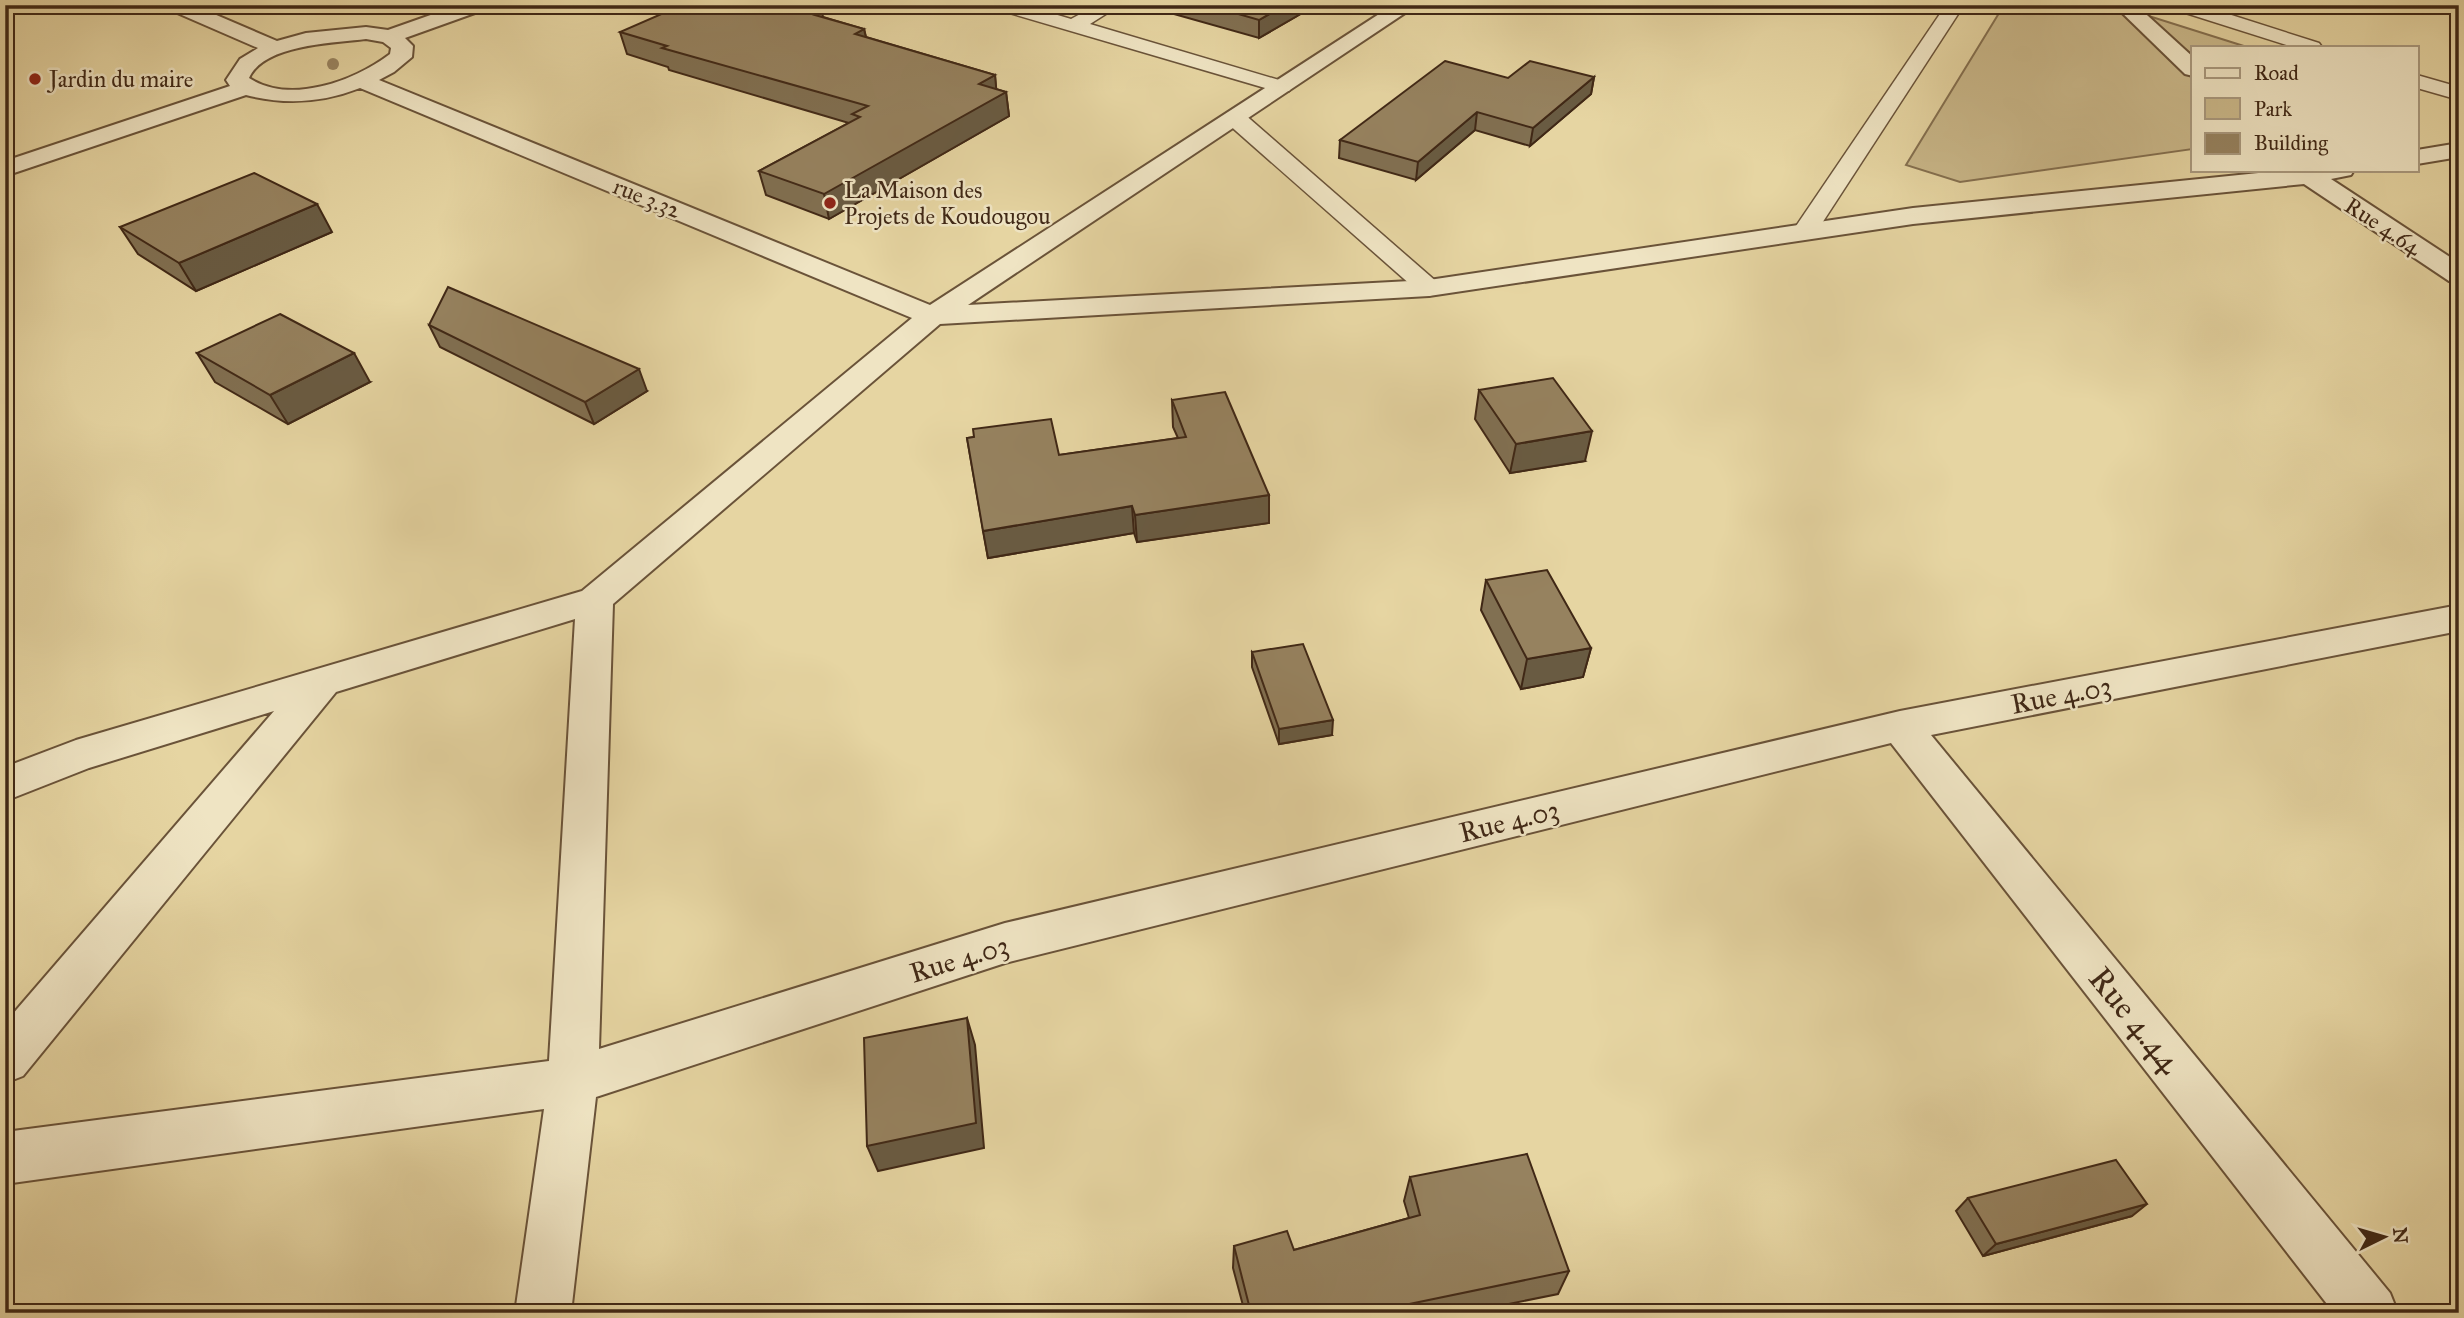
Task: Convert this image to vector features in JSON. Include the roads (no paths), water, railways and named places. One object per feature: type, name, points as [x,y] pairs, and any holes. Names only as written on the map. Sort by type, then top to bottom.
[{"type":"street","points":[[174,5],[276,48]]},
{"type":"street","points":[[389,37],[479,5]]},
{"type":"street","points":[[5,785],[76,756],[595,600],[932,316],[1407,5]]},
{"type":"street","points":[[2124,5],[2191,67]]},
{"type":"street","points":[[366,33],[389,37],[402,46],[401,57],[387,69],[362,81],[297,95],[267,94],[246,88],[237,80],[240,69],[254,58],[276,48],[337,34],[366,33]]},
{"type":"street","name":"rue 3.32","points":[[362,81],[932,316]]},
{"type":"street","points":[[5,169],[246,88]]},
{"type":"street","points":[[2418,157],[2459,150]]},
{"type":"street","points":[[932,316],[1429,288],[1913,216],[2304,173]]},
{"type":"street","name":"Rue 4.64","points":[[2304,173],[2459,275]]},
{"type":"street","points":[[543,1313],[573,1081],[595,600]]},
{"type":"street","name":"Rue 4.03","points":[[5,1158],[573,1081],[1005,943],[1900,726],[2459,618]]},
{"type":"street","points":[[5,1060],[323,681]]},
{"type":"street","name":"Rue 4.44","points":[[1900,726],[2370,1313]]},
{"type":"lane","points":[[1003,5],[1282,87]]},
{"type":"lane","points":[[1073,26],[1111,5]]},
{"type":"lane","points":[[1804,232],[1955,5]]},
{"type":"lane","points":[[2180,5],[2309,46]]},
{"type":"lane","points":[[2418,81],[2459,94]]},
{"type":"lane","points":[[1235,118],[1429,288]]},
{"type":"place","name":"Jardin du maire","points":[[35,79]]},
{"type":"place","name":"La Maison des Projets de Koudougou","points":[[830,203]]}]
